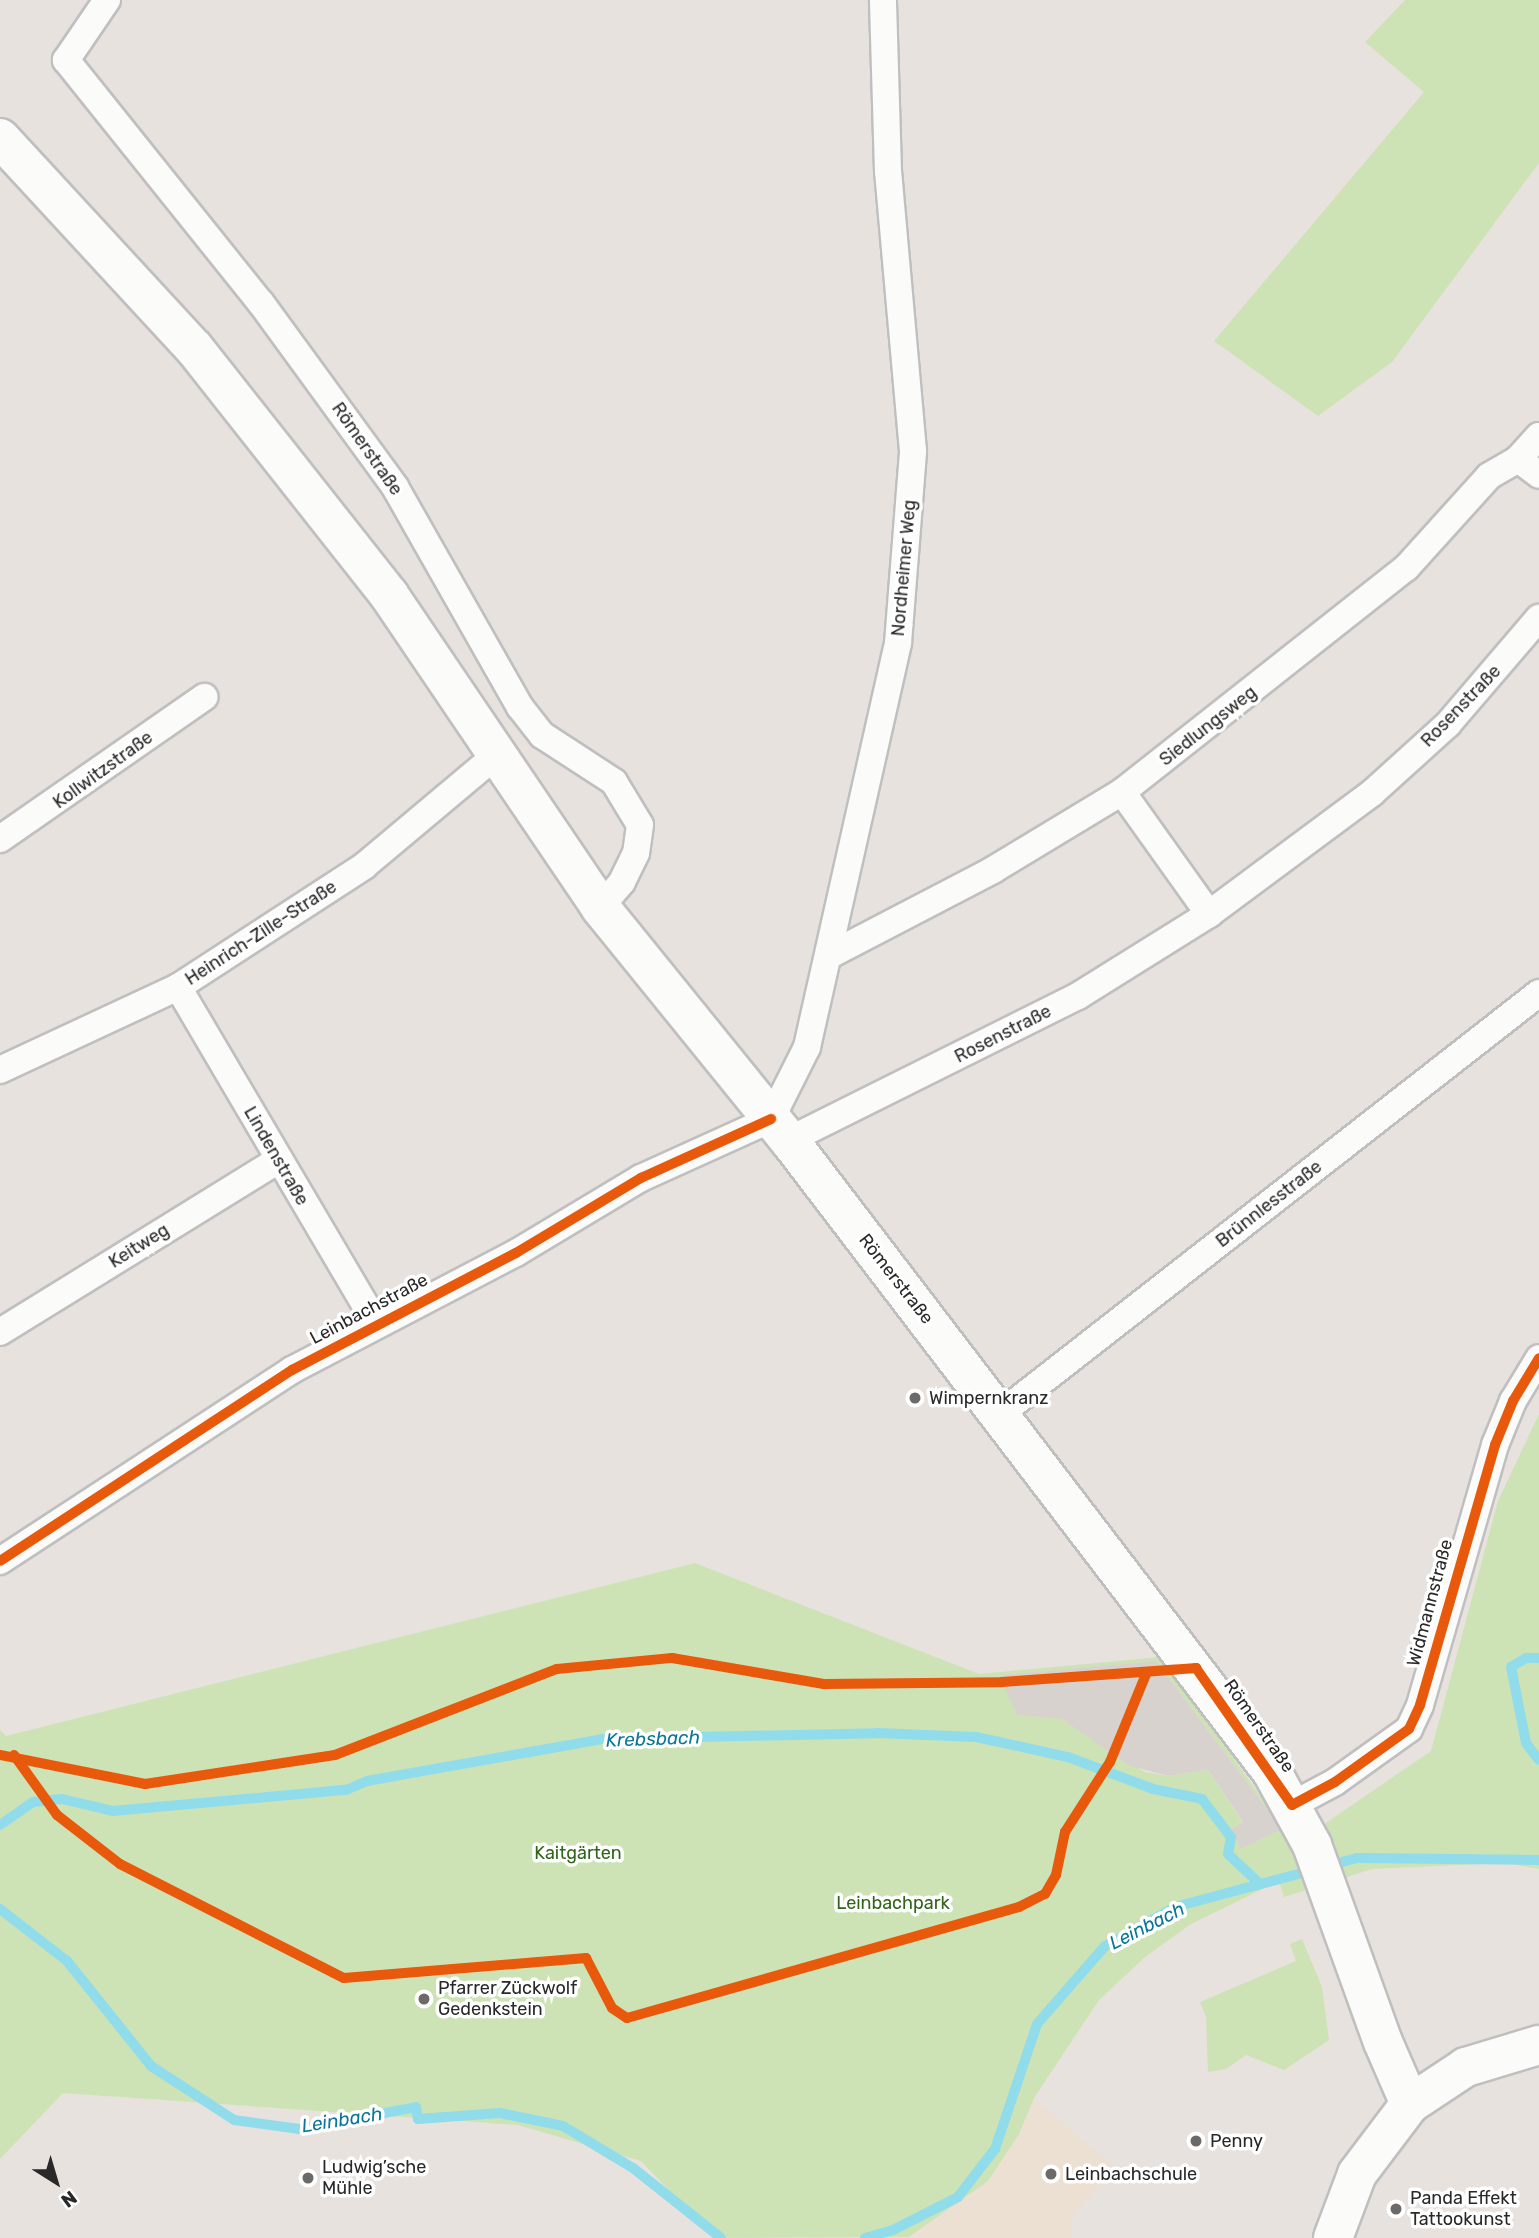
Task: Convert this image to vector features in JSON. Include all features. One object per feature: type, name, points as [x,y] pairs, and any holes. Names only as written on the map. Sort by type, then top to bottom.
[{"type":"main road","name":"Römerstraße","points":[[0,138],[194,348],[389,595],[495,756],[600,906],[780,1130],[1196,1668],[1292,1805],[1312,1845],[1383,2042],[1410,2104]]},
{"type":"main road","points":[[1333,2238],[1362,2166],[1410,2104],[1466,2067],[1539,2045]]},
{"type":"street","name":"Römerstraße","points":[[107,0],[66,60],[261,303],[395,487],[520,707],[542,735],[614,782],[640,825],[636,853],[622,882],[600,906]]},
{"type":"street","name":"Nordheimer Weg","points":[[780,1130],[807,1046],[830,955],[898,643],[913,451],[888,172],[883,0]]},
{"type":"street","name":"Siedlungsweg","points":[[830,955],[993,870],[1122,792],[1406,568],[1489,476],[1529,467],[1539,436]]},
{"type":"street","name":"Rosenstraße","points":[[780,1130],[1078,996],[1209,914],[1391,776],[1448,724],[1539,618]]},
{"type":"street","name":"Kollwitzstraße","points":[[0,839],[204,697]]},
{"type":"street","name":"Heinrich-Zille-Straße","points":[[0,1070],[178,987],[363,866],[495,756]]},
{"type":"street","points":[[1122,792],[1209,914]]},
{"type":"street","name":"Lindenstraße","points":[[178,987],[376,1324]]},
{"type":"street","name":"Brünnlesstraße","points":[[1000,1414],[1539,993]]},
{"type":"street","name":"Leinbachstraße","points":[[0,1561],[292,1370],[516,1253],[641,1178],[780,1130]]},
{"type":"street","name":"Keitweg","points":[[0,1332],[278,1160]]},
{"type":"street","name":"Widmannstraße","points":[[1292,1805],[1335,1782],[1409,1729],[1420,1705],[1495,1445],[1513,1401],[1539,1357]]},
{"type":"shaded area","points":[[1156,1661],[1282,1829],[1241,1849],[1231,1830],[1243,1822],[1208,1770],[1168,1776],[1128,1765],[1062,1719],[1017,1715],[1002,1682],[1002,1675]]},
{"type":"shaded area","name":"Leinbachschule","points":[[1034,2099],[1115,2167],[1071,2218],[1071,2238],[910,2238],[988,2181],[1019,2134]]},
{"type":"green space","points":[[1405,0],[1539,0],[1539,163],[1392,362],[1318,416],[1214,341],[1424,92],[1365,42]]},
{"type":"green space","name":"Leinbachpark","points":[[1539,1414],[1539,1869],[1506,1863],[1372,1869],[1284,1897],[1279,1881],[1191,1924],[1145,1957],[1099,2000],[1034,2098],[1019,2134],[988,2181],[909,2237],[714,2238],[641,2161],[518,2125],[63,2093],[0,2159],[0,1730],[6,1736],[695,1563],[979,1674],[1161,1657],[1295,1844],[1431,1751],[1498,1501]],"holes":[[[1156,1661],[1282,1829],[1243,1823],[1208,1770],[1168,1776],[1145,1772],[1062,1719]]]},
{"type":"green space","points":[[1302,1939],[1322,1987],[1329,2040],[1284,2070],[1246,2055],[1226,2069],[1208,2072],[1206,2017],[1200,2002],[1296,1961],[1290,1944]]},
{"type":"waterway","name":"Leinbach","points":[[1539,1658],[1526,1658],[1511,1667],[1526,1743],[1539,1760]]},
{"type":"waterway","name":"Krebsbach","points":[[0,1825],[33,1802],[62,1799],[113,1811],[346,1790],[367,1781],[602,1739],[877,1733],[976,1737],[1068,1757],[1153,1789],[1202,1799],[1231,1837],[1228,1854],[1260,1884]]},
{"type":"waterway","name":"Leinbach","points":[[1327,1866],[1357,1858],[1539,1860]]},
{"type":"waterway","name":"Leinbach","points":[[865,2238],[893,2230],[958,2197],[995,2149],[1037,2024],[1105,1946],[1175,1907],[1313,1870]]},
{"type":"waterway","name":"Leinbach","points":[[0,1909],[67,1961],[151,2066],[234,2120],[299,2129],[416,2107],[418,2119],[500,2113],[563,2126],[633,2168],[721,2238]]},
{"type":"cycle path","points":[[0,1561],[292,1370],[516,1253],[641,1178],[771,1119]]},
{"type":"cycle path","points":[[0,1755],[145,1784],[335,1755],[557,1669],[672,1658],[824,1684],[1002,1682],[1196,1668],[1292,1805],[1335,1782],[1409,1729],[1420,1705],[1495,1445],[1513,1401],[1539,1358]]},
{"type":"cycle path","points":[[14,1755],[57,1815],[120,1864],[344,1978],[586,1958],[612,2008],[627,2018],[1019,1907],[1045,1894],[1056,1875],[1065,1832],[1110,1762],[1147,1672]]},
{"type":"place","name":"Wimpernkranz","points":[[915,1398]]},
{"type":"place","name":"Pfarrer Zückwolf Gedenkstein","points":[[424,1999]]},
{"type":"place","name":"Penny","points":[[1196,2141]]},
{"type":"place","name":"Leinbachschule","points":[[1051,2174]]},
{"type":"place","name":"Ludwig’sche Mühle","points":[[308,2178]]},
{"type":"place","name":"Panda Effekt Tattookunst","points":[[1396,2209]]},
{"type":"park label","name":"Kaitgärten","points":[[578,1853]]}]
